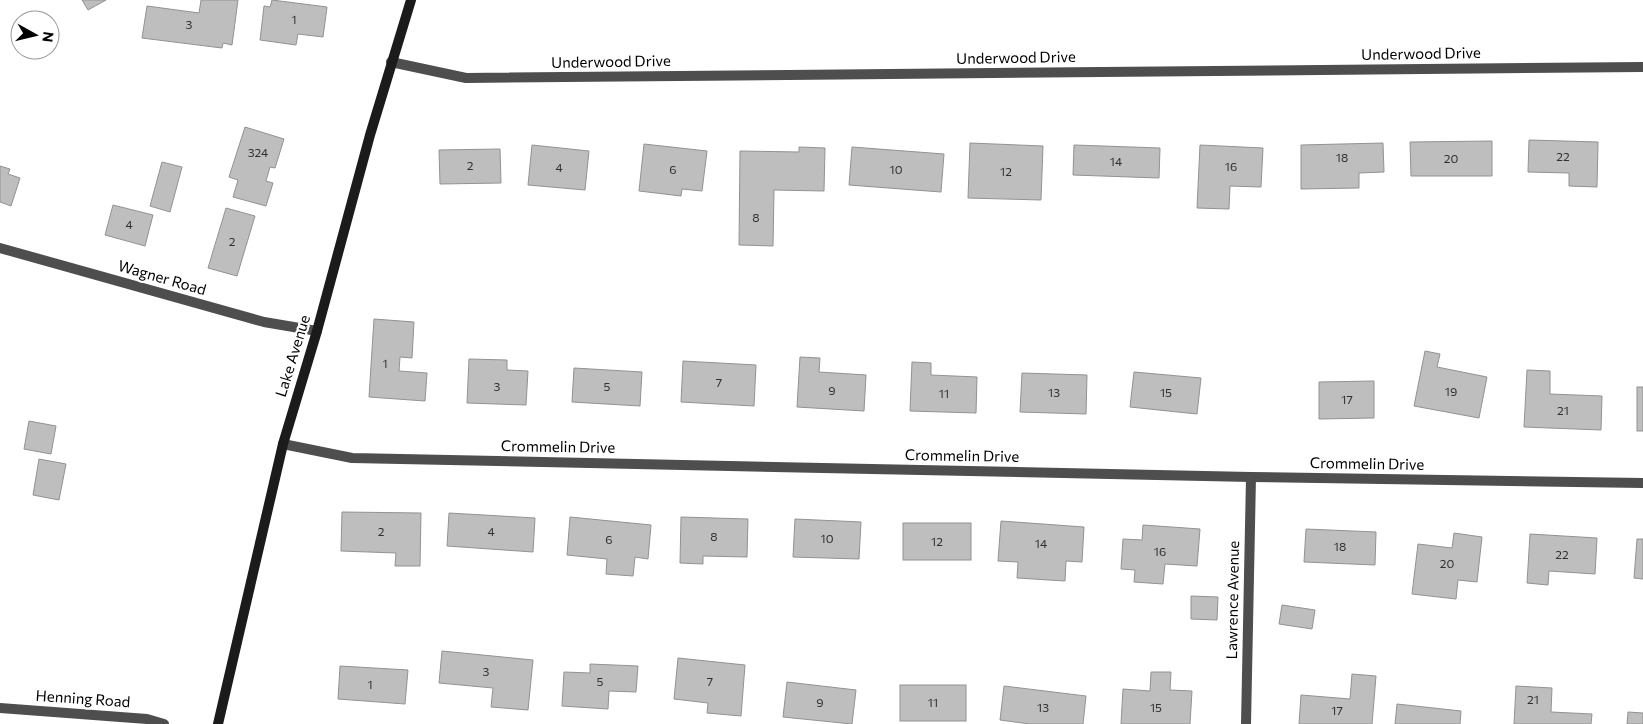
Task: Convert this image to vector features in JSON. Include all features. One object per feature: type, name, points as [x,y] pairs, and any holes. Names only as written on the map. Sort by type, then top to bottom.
[{"type":"main road","name":"Lake Avenue","points":[[218,724],[283,444],[317,331],[370,134],[411,0]]},
{"type":"street","name":"Underwood Drive","points":[[391,62],[466,78],[1643,67]]},
{"type":"street","name":"Wagner Road","points":[[0,248],[264,322],[317,331]]},
{"type":"street","name":"Crommelin Drive","points":[[283,444],[352,458],[1251,477],[1643,483]]},
{"type":"street","name":"Lawrence Avenue","points":[[1246,724],[1251,477]]},
{"type":"street","name":"Henning Road","points":[[0,708],[147,719],[164,724]]},
{"type":"building","points":[[82,0],[106,0],[88,10]]},
{"type":"building","points":[[201,0],[238,0],[232,45],[223,43],[222,48],[142,38],[147,6],[199,13]]},
{"type":"building","points":[[272,0],[327,7],[323,37],[298,34],[296,45],[260,40],[264,6],[270,7]]},
{"type":"building","points":[[245,127],[284,139],[275,168],[270,167],[266,181],[273,183],[266,206],[233,197],[238,180],[229,177]]},
{"type":"building","points":[[1529,140],[1598,142],[1597,187],[1569,186],[1569,173],[1528,172]]},
{"type":"building","points":[[1492,141],[1492,176],[1411,176],[1410,142]]},
{"type":"building","points":[[970,143],[1043,146],[1041,200],[968,198]]},
{"type":"building","points":[[1383,143],[1384,172],[1359,173],[1359,188],[1301,189],[1301,145]]},
{"type":"building","points":[[644,144],[707,151],[702,191],[682,189],[681,196],[639,191]]},
{"type":"building","points":[[532,145],[589,151],[585,190],[528,185]]},
{"type":"building","points":[[1074,145],[1160,148],[1159,178],[1073,175]]},
{"type":"building","points":[[1200,145],[1263,148],[1261,187],[1230,186],[1229,209],[1197,208]]},
{"type":"building","points":[[799,147],[825,148],[824,191],[774,190],[773,246],[739,245],[740,151],[799,152]]},
{"type":"building","points":[[852,147],[944,154],[941,192],[849,185]]},
{"type":"building","points":[[500,149],[501,183],[440,184],[439,150]]},
{"type":"building","points":[[162,162],[182,167],[170,212],[150,206]]},
{"type":"building","points":[[0,166],[10,169],[8,174],[20,178],[11,206],[0,202]]},
{"type":"building","points":[[113,205],[153,215],[145,246],[105,235]]},
{"type":"building","points":[[226,208],[255,216],[237,276],[208,268]]},
{"type":"building","points":[[374,319],[414,322],[412,358],[400,357],[399,371],[427,373],[425,401],[369,397]]},
{"type":"building","points":[[1425,351],[1440,354],[1437,367],[1487,377],[1479,418],[1414,406]]},
{"type":"building","points":[[800,357],[820,358],[819,372],[866,375],[864,411],[797,407]]},
{"type":"building","points":[[469,359],[507,360],[507,370],[528,371],[526,405],[467,403]]},
{"type":"building","points":[[683,361],[756,365],[754,406],[681,402]]},
{"type":"building","points":[[912,362],[931,363],[931,375],[977,377],[976,413],[910,411]]},
{"type":"building","points":[[574,368],[642,372],[640,406],[572,402]]},
{"type":"building","points":[[1527,370],[1550,371],[1550,394],[1602,396],[1601,430],[1524,427]]},
{"type":"building","points":[[1134,372],[1201,378],[1197,414],[1130,407]]},
{"type":"building","points":[[1022,373],[1087,375],[1086,414],[1020,412]]},
{"type":"building","points":[[1374,381],[1374,418],[1319,419],[1319,382]]},
{"type":"building","points":[[1637,387],[1643,387],[1643,431],[1637,431]]},
{"type":"building","points":[[29,421],[56,426],[51,454],[24,449]]},
{"type":"building","points":[[39,459],[66,464],[59,500],[33,495]]},
{"type":"building","points":[[342,512],[421,513],[420,566],[395,566],[396,553],[341,551]]},
{"type":"building","points":[[449,513],[535,518],[533,552],[447,546]]},
{"type":"building","points":[[570,517],[651,525],[648,559],[635,557],[633,576],[606,574],[607,559],[567,555]]},
{"type":"building","points":[[681,517],[748,519],[747,557],[703,556],[703,564],[680,563]]},
{"type":"building","points":[[795,519],[861,522],[859,559],[793,557]]},
{"type":"building","points":[[1001,521],[1084,527],[1082,562],[1066,561],[1065,581],[1017,578],[1018,562],[998,561]]},
{"type":"building","points":[[903,523],[971,523],[971,560],[903,560]]},
{"type":"building","points":[[1143,525],[1200,529],[1197,566],[1165,564],[1163,584],[1134,582],[1135,570],[1121,569],[1123,539],[1142,540]]},
{"type":"building","points":[[1306,529],[1376,532],[1375,565],[1304,562]]},
{"type":"building","points":[[1454,533],[1482,537],[1477,582],[1458,580],[1456,599],[1412,594],[1418,544],[1452,548]]},
{"type":"building","points":[[1530,534],[1597,538],[1595,574],[1549,571],[1548,585],[1527,583]]},
{"type":"building","points":[[1637,539],[1643,539],[1643,579],[1634,578]]},
{"type":"building","points":[[1191,596],[1218,597],[1217,620],[1191,619]]},
{"type":"building","points":[[1282,605],[1315,610],[1312,629],[1279,624]]},
{"type":"building","points":[[442,651],[533,660],[528,710],[491,707],[493,688],[439,683]]},
{"type":"building","points":[[678,658],[745,665],[741,716],[707,713],[708,703],[674,699]]},
{"type":"building","points":[[590,664],[638,666],[636,692],[609,691],[608,709],[562,706],[564,672],[590,673]]},
{"type":"building","points":[[340,666],[408,670],[405,704],[338,699]]},
{"type":"building","points":[[1151,672],[1171,672],[1170,690],[1192,691],[1190,724],[1121,724],[1123,689],[1150,691]]},
{"type":"building","points":[[1352,674],[1376,676],[1372,724],[1299,724],[1301,695],[1350,699]]},
{"type":"building","points":[[787,682],[856,690],[852,724],[783,717]]},
{"type":"building","points":[[900,685],[966,685],[966,721],[900,721]]},
{"type":"building","points":[[1004,686],[1086,696],[1083,724],[1030,724],[1000,720]]},
{"type":"building","points":[[1516,686],[1552,688],[1551,712],[1592,714],[1591,724],[1514,724]]},
{"type":"building","points":[[1397,704],[1461,711],[1460,724],[1395,724]]},
{"type":"building","points":[[1628,712],[1643,713],[1643,724],[1627,724]]}]
